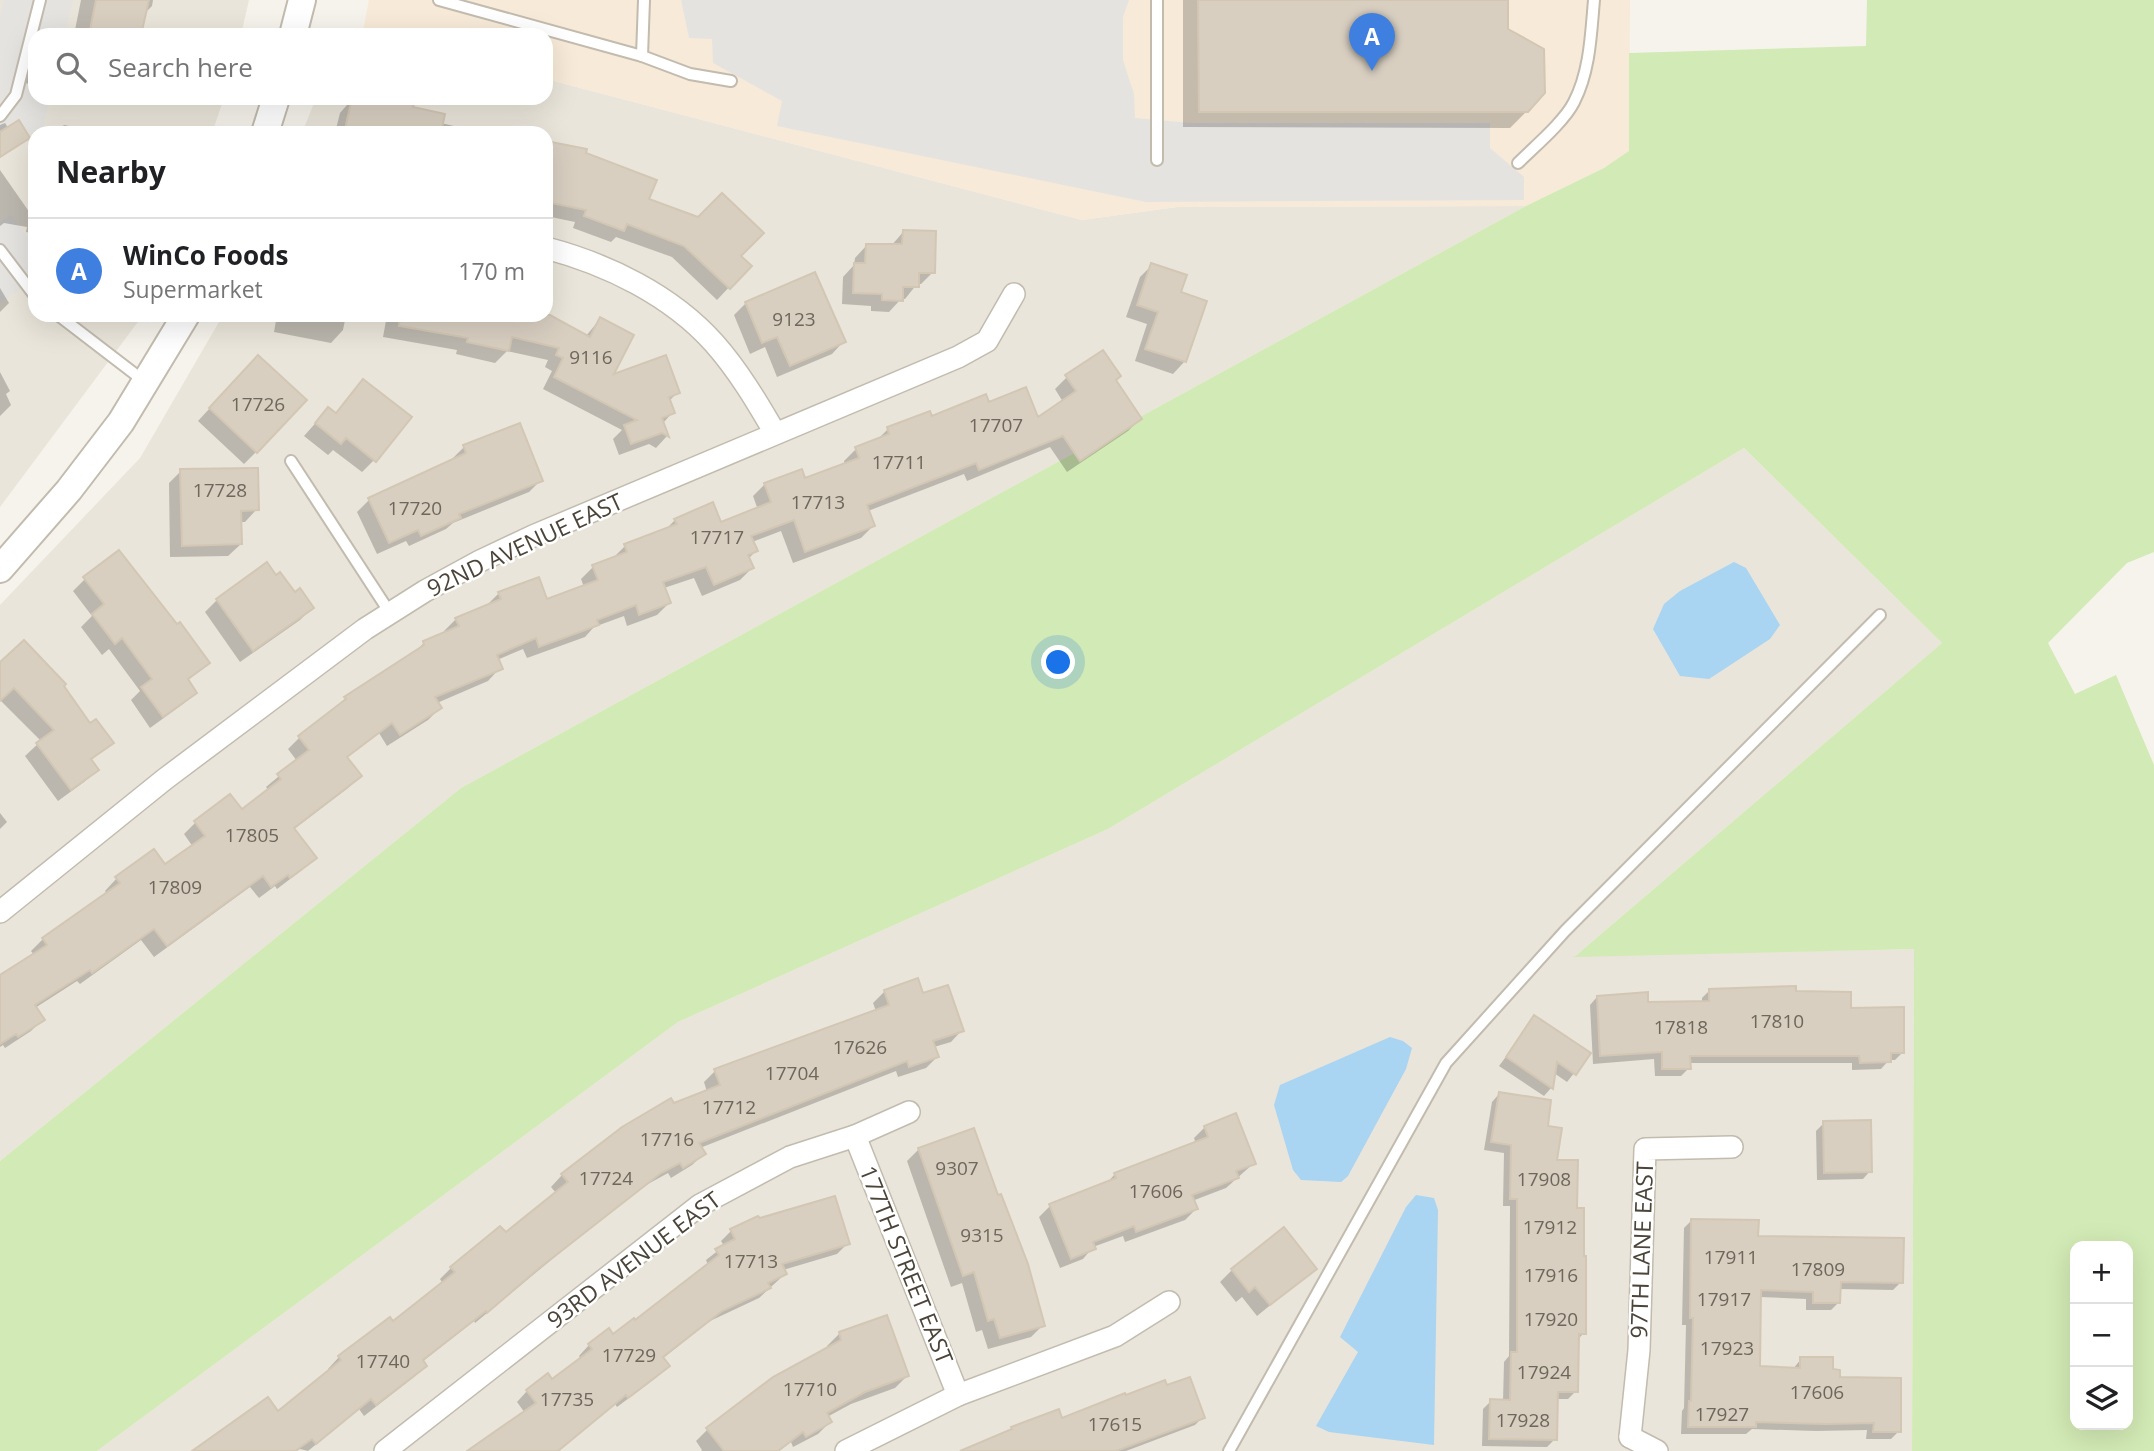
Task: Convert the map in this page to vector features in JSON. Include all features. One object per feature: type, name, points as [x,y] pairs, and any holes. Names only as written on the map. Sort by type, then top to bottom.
[{"type":"street","points":[[295,28],[302,0]]},
{"type":"street","points":[[267,126],[274,105]]},
{"type":"street","points":[[553,250],[642,286],[680,312],[714,342],[747,385],[775,433]]},
{"type":"street","name":"92ND AVENUE EAST","points":[[0,912],[165,779],[365,629],[425,591],[501,551],[958,357],[987,341],[1014,294]]},
{"type":"street","points":[[0,569],[69,490],[121,422],[182,322]]},
{"type":"street","name":"93RD AVENUE EAST","points":[[386,1451],[700,1205],[790,1157],[855,1136],[909,1112]]},
{"type":"street","name":"177TH STREET EAST","points":[[855,1136],[958,1395]]},
{"type":"street","name":"97TH LANE EAST","points":[[1624,1444],[1639,1350],[1646,1149],[1732,1147]]},
{"type":"street","points":[[846,1451],[958,1395],[1115,1336],[1169,1302]]},
{"type":"street","points":[[1624,1444],[1657,1451]]},
{"type":"lane","points":[[33,28],[40,0]]},
{"type":"lane","points":[[439,0],[542,28]]},
{"type":"lane","points":[[488,13],[491,0]]},
{"type":"lane","points":[[642,56],[643,0]]},
{"type":"lane","points":[[1157,0],[1157,160]]},
{"type":"lane","points":[[1518,163],[1547,135],[1573,103],[1590,50],[1594,0]]},
{"type":"lane","points":[[553,31],[642,56],[690,74],[731,80]]},
{"type":"lane","points":[[0,116],[16,94],[28,47]]},
{"type":"lane","points":[[0,250],[28,287]]},
{"type":"lane","points":[[67,322],[144,381]]},
{"type":"lane","points":[[291,461],[390,613]]},
{"type":"lane","points":[[1229,1451],[1446,1063],[1565,931],[1880,615]]},
{"type":"shaded area","points":[[0,0],[249,0],[243,28],[28,28],[28,105],[222,105],[214,126],[28,126],[28,322],[138,322],[0,507]]},
{"type":"shaded area","points":[[4,0],[73,0],[67,28],[28,28],[28,105],[48,105],[43,126],[28,126],[28,137],[0,157],[0,17]]},
{"type":"shaded area","points":[[369,0],[1630,0],[1629,152],[1604,168],[1526,206],[1177,207],[1082,220],[553,81],[553,28],[364,28]]},
{"type":"shaded area","points":[[681,0],[1129,0],[1123,17],[1123,60],[1134,94],[1135,118],[1192,123],[1490,123],[1490,148],[1524,177],[1524,200],[1146,202],[777,126],[782,101],[713,63],[712,39],[689,38]]},
{"type":"shaded area","points":[[553,81],[1082,220],[1177,207],[1526,206],[461,788],[0,1161],[0,605],[140,458],[219,322],[553,322],[553,126],[305,126],[313,105],[553,105]]},
{"type":"shaded area","points":[[11,215],[28,238],[28,284],[0,303],[0,222]]},
{"type":"shaded area","points":[[1744,448],[1942,643],[1575,956],[1914,949],[1912,1451],[97,1451],[678,1022],[1108,829]]},
{"type":"green space","points":[[1867,0],[2154,0],[2154,552],[2127,563],[2048,643],[2075,694],[2116,675],[2154,765],[2154,1451],[1912,1451],[1914,949],[1574,957],[1942,643],[1744,448],[1108,829],[678,1022],[97,1451],[0,1451],[0,1161],[461,788],[1526,206],[1604,168],[1629,151],[1629,53],[1866,46]]},
{"type":"water","points":[[1734,562],[1746,568],[1780,625],[1770,639],[1709,679],[1680,676],[1653,629],[1664,604],[1680,591]]},
{"type":"water","points":[[1390,1037],[1403,1041],[1412,1048],[1406,1069],[1348,1176],[1341,1182],[1301,1180],[1293,1170],[1274,1105],[1280,1085]]},
{"type":"water","points":[[1416,1195],[1434,1198],[1438,1210],[1434,1445],[1329,1432],[1316,1426],[1358,1352],[1340,1337],[1406,1207]]},
{"type":"building","points":[[96,0],[149,0],[143,28],[90,28]]},
{"type":"building","points":[[1198,0],[1508,0],[1508,29],[1544,49],[1545,93],[1528,112],[1199,112]]},
{"type":"building","points":[[350,105],[413,105],[445,114],[442,126],[346,126]]},
{"type":"building","points":[[19,120],[28,139],[0,157],[0,132]]},
{"type":"building","points":[[553,142],[587,149],[586,153],[657,180],[649,199],[698,217],[722,193],[764,233],[741,256],[752,266],[730,289],[684,246],[627,224],[624,231],[584,216],[586,210],[553,203]]},
{"type":"building","points":[[903,230],[936,231],[935,273],[919,273],[919,287],[903,287],[903,301],[882,300],[882,294],[853,293],[854,263],[865,263],[866,244],[902,244]]},
{"type":"building","points":[[1151,263],[1187,275],[1181,292],[1207,301],[1186,362],[1145,349],[1158,312],[1137,305]]},
{"type":"building","points":[[815,272],[846,342],[790,366],[777,337],[762,343],[745,302]]},
{"type":"building","points":[[553,317],[590,337],[600,317],[634,335],[614,374],[666,355],[680,393],[669,397],[675,413],[662,418],[669,437],[662,433],[631,444],[624,425],[637,420],[554,377],[563,358],[556,355],[559,348],[512,337],[509,351],[467,342],[468,338],[399,326],[399,322],[553,322]]},
{"type":"building","points":[[1103,350],[1121,376],[1116,380],[1142,419],[1080,461],[1063,436],[979,470],[976,463],[867,505],[875,526],[805,552],[794,520],[751,536],[758,551],[748,555],[754,568],[714,585],[706,567],[663,582],[671,603],[639,615],[636,605],[597,620],[599,625],[539,647],[536,638],[497,655],[503,669],[435,697],[442,708],[400,735],[392,723],[347,757],[362,776],[294,828],[317,858],[290,878],[288,875],[271,887],[263,876],[167,946],[154,929],[92,973],[90,970],[35,1005],[45,1020],[18,1037],[16,1034],[0,1044],[0,975],[47,945],[42,938],[120,883],[115,877],[154,849],[165,864],[205,836],[194,821],[230,794],[242,809],[281,779],[277,774],[309,750],[298,736],[346,699],[344,697],[424,645],[423,641],[459,626],[455,618],[501,599],[498,592],[539,577],[547,599],[598,580],[592,565],[627,552],[624,544],[677,524],[674,519],[713,502],[721,522],[771,502],[764,483],[802,469],[805,478],[859,458],[855,447],[889,434],[887,427],[930,411],[932,416],[986,394],[989,402],[1026,387],[1038,417],[1076,391],[1065,375]]},
{"type":"building","points":[[258,355],[307,400],[257,453],[209,408]]},
{"type":"building","points":[[363,379],[412,417],[376,462],[346,438],[341,444],[315,423],[328,407],[336,413]]},
{"type":"building","points":[[520,423],[543,481],[459,514],[461,518],[421,536],[418,530],[389,543],[368,498],[466,453],[463,445]]},
{"type":"building","points":[[258,468],[259,510],[241,511],[242,544],[182,546],[180,469]]},
{"type":"building","points":[[119,550],[177,624],[180,622],[210,663],[188,679],[197,693],[163,717],[141,687],[152,679],[122,638],[115,644],[92,614],[104,604],[83,577]]},
{"type":"building","points":[[267,562],[276,575],[280,572],[295,592],[300,588],[314,608],[253,651],[216,599]]},
{"type":"building","points":[[24,640],[66,684],[64,686],[90,723],[96,719],[114,743],[91,759],[99,770],[71,790],[36,743],[54,730],[14,688],[0,701],[0,662]]},
{"type":"building","points":[[918,978],[923,993],[948,985],[964,1031],[933,1041],[939,1057],[909,1067],[907,1061],[699,1143],[706,1154],[683,1168],[680,1163],[661,1173],[537,1270],[487,1313],[486,1311],[423,1360],[427,1366],[376,1405],[371,1399],[316,1444],[312,1439],[295,1451],[192,1451],[268,1397],[278,1411],[341,1360],[338,1356],[390,1317],[393,1321],[455,1272],[450,1267],[500,1226],[506,1232],[568,1182],[561,1174],[622,1127],[671,1098],[674,1103],[720,1085],[714,1069],[889,1005],[884,990]]},
{"type":"building","points":[[1796,986],[1796,991],[1851,992],[1851,1008],[1904,1007],[1904,1053],[1891,1053],[1891,1062],[1860,1063],[1859,1056],[1690,1056],[1691,1069],[1662,1069],[1662,1052],[1600,1056],[1597,996],[1648,992],[1648,1002],[1709,1001],[1709,989]]},
{"type":"building","points":[[1534,1015],[1591,1053],[1576,1075],[1557,1062],[1553,1089],[1506,1057]]},
{"type":"building","points":[[1499,1092],[1551,1100],[1548,1126],[1562,1128],[1557,1160],[1578,1160],[1577,1208],[1584,1208],[1586,1334],[1579,1334],[1578,1392],[1558,1392],[1557,1440],[1489,1439],[1490,1399],[1510,1400],[1511,1352],[1517,1352],[1517,1199],[1510,1199],[1511,1145],[1491,1142]]},
{"type":"building","points":[[1236,1113],[1256,1164],[1236,1171],[1239,1178],[1192,1195],[1198,1209],[1136,1232],[1134,1226],[1093,1242],[1096,1249],[1071,1259],[1049,1204],[1116,1178],[1114,1173],[1208,1137],[1204,1126]]},
{"type":"building","points":[[1871,1120],[1872,1172],[1824,1173],[1823,1121]]},
{"type":"building","points":[[974,1128],[998,1195],[1001,1194],[1028,1264],[1045,1326],[1000,1338],[994,1319],[988,1321],[974,1272],[963,1276],[918,1148]]},
{"type":"building","points":[[835,1196],[850,1244],[782,1264],[787,1274],[768,1283],[771,1288],[722,1311],[663,1357],[670,1366],[628,1398],[626,1395],[558,1451],[467,1451],[536,1403],[526,1390],[548,1373],[552,1379],[592,1349],[588,1344],[609,1328],[613,1334],[634,1318],[635,1320],[719,1255],[715,1249],[735,1239],[730,1229],[758,1216],[760,1218]]},
{"type":"building","points":[[1691,1219],[1759,1220],[1758,1236],[1904,1238],[1903,1283],[1841,1282],[1840,1303],[1813,1303],[1813,1292],[1761,1290],[1760,1366],[1800,1368],[1800,1357],[1833,1357],[1833,1369],[1840,1370],[1840,1377],[1901,1378],[1901,1432],[1873,1432],[1874,1423],[1756,1422],[1756,1427],[1688,1427],[1693,1318],[1690,1318]]},
{"type":"building","points":[[1284,1227],[1317,1269],[1270,1305],[1255,1287],[1249,1292],[1231,1269]]},
{"type":"building","points":[[887,1315],[909,1376],[865,1392],[827,1413],[832,1422],[806,1437],[803,1432],[778,1451],[724,1451],[706,1428],[773,1377],[841,1340],[839,1332]]},
{"type":"building","points":[[1190,1377],[1205,1418],[1116,1451],[960,1451],[1012,1429],[1011,1427],[1059,1409],[1062,1418],[1165,1380],[1167,1385]]},
{"type":"place","name":"WinCo Foods","points":[[1372,71]]}]
